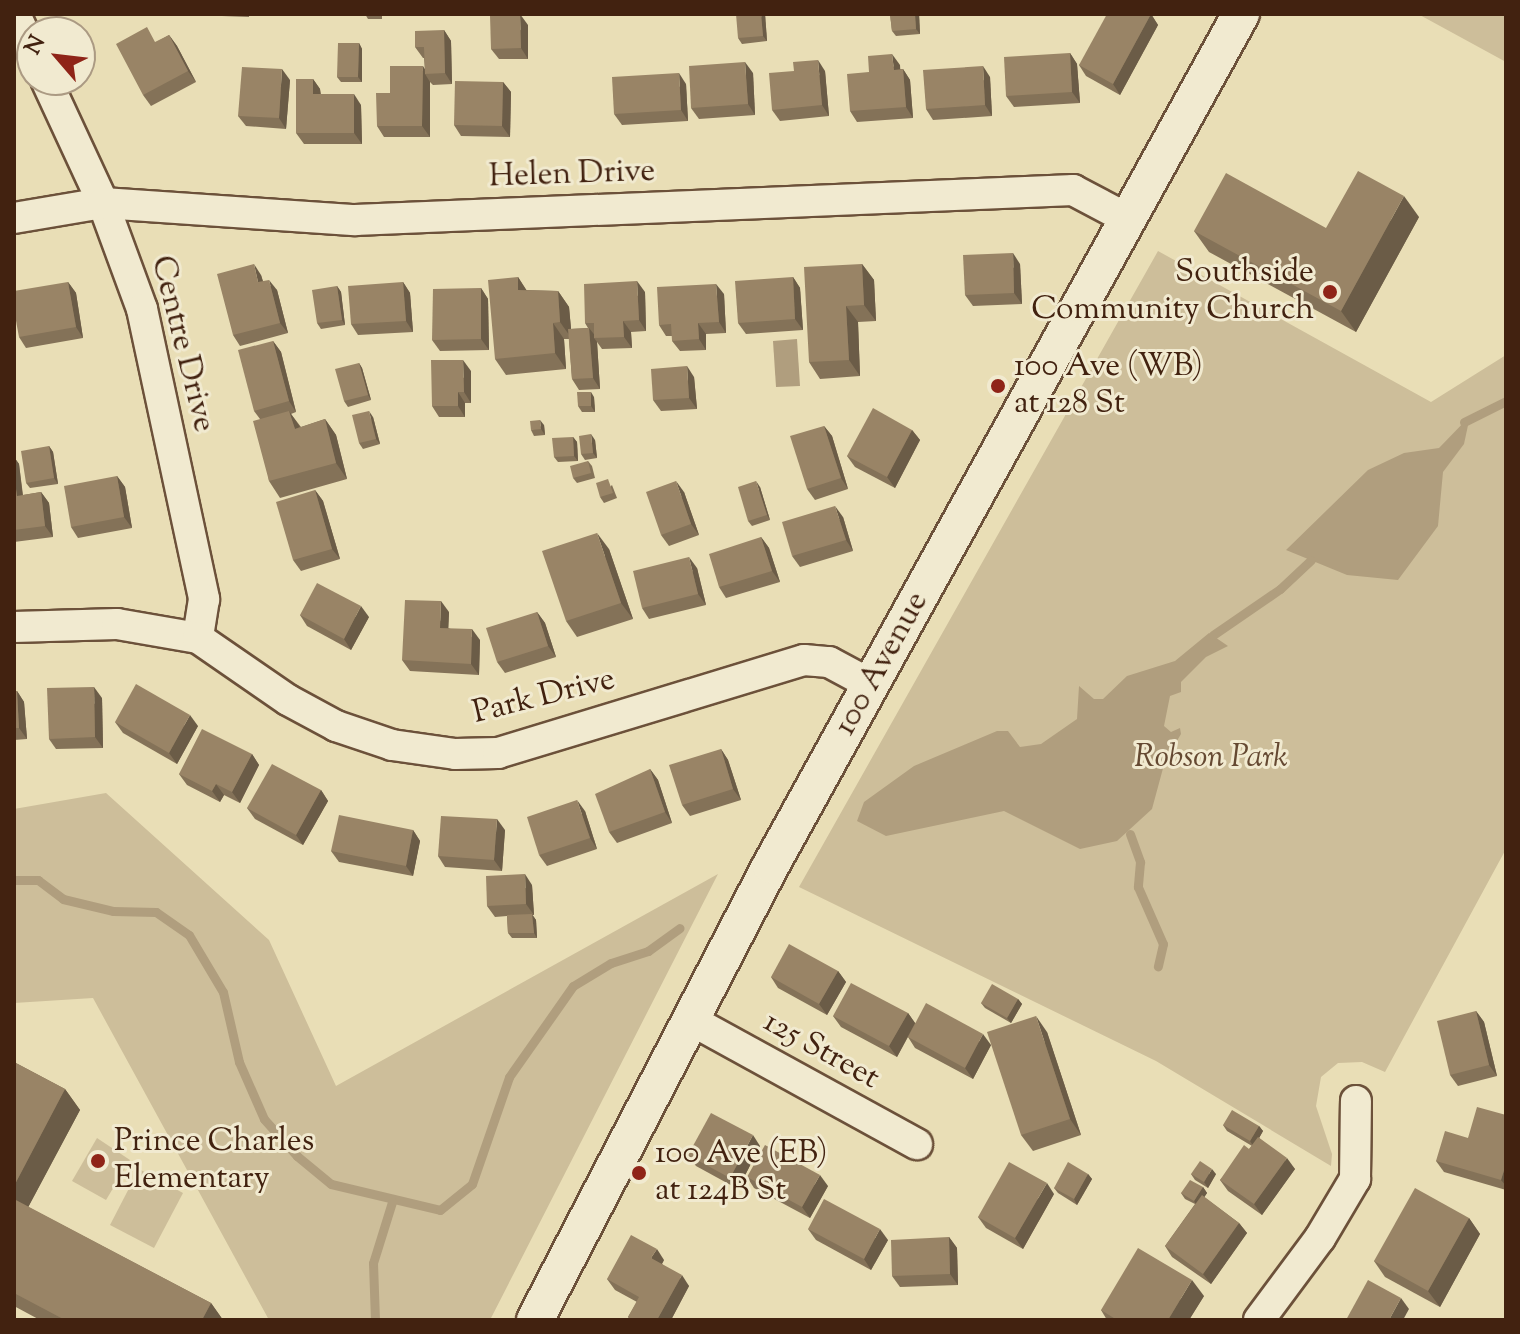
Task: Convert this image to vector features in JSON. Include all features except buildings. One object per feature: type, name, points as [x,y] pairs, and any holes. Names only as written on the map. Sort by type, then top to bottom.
[{"type":"street","name":"100 Avenue","points":[[535,1320],[870,684],[1241,14]]},
{"type":"street","name":"Centre Drive","points":[[53,96],[103,203],[145,324],[204,599],[198,638]]},
{"type":"street","name":"Helen Drive","points":[[14,218],[103,203],[355,220],[1073,190],[1128,219]]},
{"type":"street","name":"Park Drive","points":[[14,627],[117,624],[198,638],[288,700],[336,726],[392,745],[455,754],[498,753],[804,660],[829,662],[870,684]]},
{"type":"street","name":"125 Street","points":[[691,1020],[917,1144]]},
{"type":"street","points":[[1259,1320],[1320,1238],[1355,1179],[1356,1101]]},
{"type":"green space","points":[[1418,14],[1506,14],[1506,62]]},
{"type":"green space","name":"Robson Park","points":[[1158,251],[1431,402],[1506,355],[1506,849],[1385,1072],[1362,1062],[1338,1063],[1321,1077],[1316,1106],[1332,1154],[1331,1166],[1156,1061],[799,887]]},
{"type":"green space","points":[[106,793],[269,940],[336,1086],[718,874],[490,1320],[269,1320],[93,998],[14,1003],[14,809]]},
{"type":"green space","points":[[97,1138],[130,1160],[106,1200],[72,1181]]},
{"type":"green space","points":[[139,1169],[183,1193],[154,1248],[110,1225]]},
{"type":"shaded area","points":[[797,339],[800,386],[776,387],[773,341]]},
{"type":"shaded area","points":[[1470,416],[1464,444],[1443,472],[1438,526],[1398,580],[1347,575],[1286,550],[1368,470],[1404,453],[1439,448]]},
{"type":"shaded area","points":[[1209,633],[1228,646],[1206,657],[1181,682],[1181,692],[1170,696],[1164,726],[1171,732],[1180,728],[1181,734],[1165,761],[1152,809],[1117,841],[1080,849],[1004,811],[886,836],[857,821],[864,802],[914,766],[997,731],[1008,731],[1020,747],[1041,744],[1077,719],[1079,686],[1094,699],[1103,699],[1127,676],[1175,661]]},
{"type":"waterway","points":[[1464,422],[1506,401]]},
{"type":"waterway","points":[[1213,635],[1280,589],[1311,560]]},
{"type":"waterway","points":[[1130,834],[1140,862],[1138,887],[1163,944],[1158,966]]},
{"type":"waterway","points":[[14,880],[38,880],[63,899],[113,911],[156,912],[189,935],[223,992],[239,1062],[264,1119],[297,1156],[331,1184],[440,1210],[472,1184],[509,1077],[573,986],[611,963],[648,951],[680,928]]},
{"type":"waterway","points":[[375,1320],[373,1263],[392,1202]]},
{"type":"place","name":"Southside Community Church","points":[[1330,292]]},
{"type":"place","name":"100 Ave (WB) at 128 St","points":[[998,386]]},
{"type":"place","name":"Prince Charles Elementary","points":[[98,1161]]},
{"type":"place","name":"100 Ave (EB) at 124B St","points":[[639,1173]]}]
